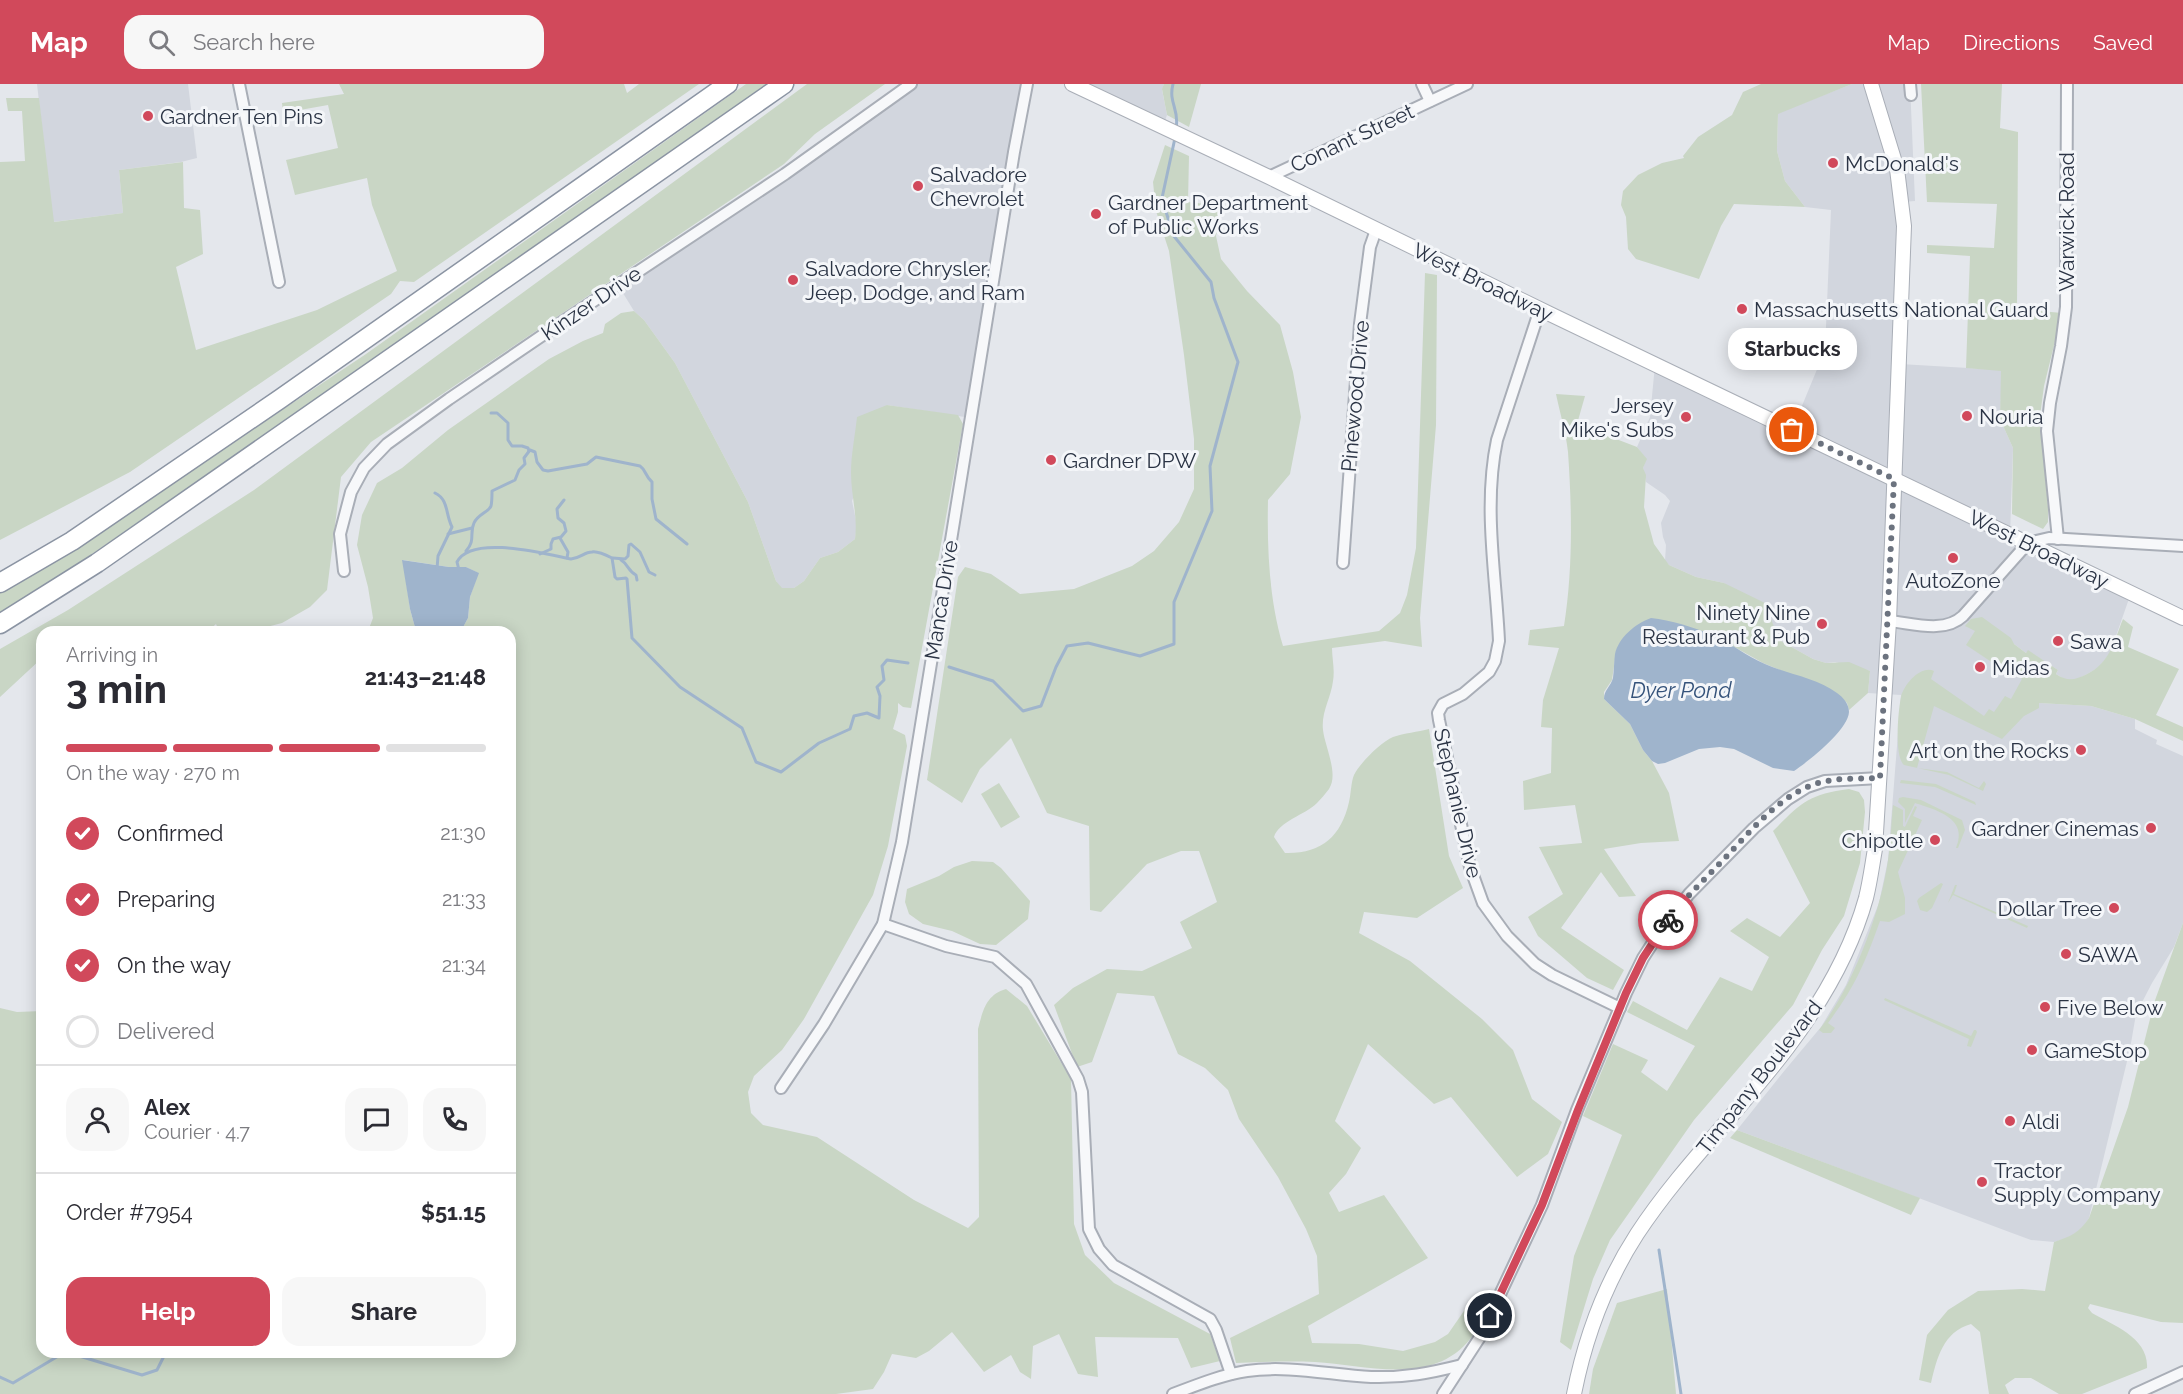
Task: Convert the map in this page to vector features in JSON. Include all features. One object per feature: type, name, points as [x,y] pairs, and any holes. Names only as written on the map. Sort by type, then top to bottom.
[{"type":"highway","points":[[0,583],[72,541],[280,399],[728,84]]},
{"type":"highway","points":[[0,624],[107,557],[784,84]]},
{"type":"main road","name":"West Broadway","points":[[1072,84],[2183,618]]},
{"type":"main road","points":[[1871,84],[1893,152],[1903,206],[1901,326],[1894,479]]},
{"type":"main road","name":"Timpany Boulevard","points":[[1574,1394],[1594,1323],[1628,1248],[1670,1188],[1789,1046],[1839,965],[1860,916],[1875,849],[1889,621],[1894,479]]},
{"type":"street","points":[[239,84],[279,282]]},
{"type":"street","name":"Kinzer Drive","points":[[344,571],[340,534],[351,492],[364,468],[387,444],[562,322],[785,174],[911,84]]},
{"type":"street","name":"Manca Drive","points":[[781,1088],[824,1024],[883,924],[889,904],[906,821],[1027,84]]},
{"type":"street","points":[[1422,84],[1430,100]]},
{"type":"street","name":"Conant Street","points":[[1269,177],[1467,84]]},
{"type":"street","name":"Warwick Road","points":[[2058,539],[2047,431],[2066,307],[2067,84]]},
{"type":"street","name":"Pinewood Drive","points":[[1343,563],[1360,324],[1370,246],[1376,230]]},
{"type":"street","name":"Stephanie Drive","points":[[1540,309],[1497,440],[1492,462],[1491,521],[1499,641],[1495,661],[1489,672],[1479,682],[1464,694],[1443,704],[1438,713],[1438,720],[1470,867],[1483,903],[1507,936],[1535,964],[1552,975],[1620,1008]]},
{"type":"street","points":[[1889,621],[1933,626],[1955,622],[1963,616],[2028,543],[2049,538],[2183,546]]},
{"type":"street","points":[[1443,1394],[1480,1337],[1542,1205],[1620,1008],[1643,958],[1671,916],[1689,894],[1769,813],[1797,793],[1819,783],[1880,778]]},
{"type":"street","points":[[883,924],[954,948],[995,957],[1026,984],[1078,1079],[1082,1092],[1089,1228],[1099,1249],[1113,1265],[1210,1319],[1231,1374]]},
{"type":"street","points":[[1173,1394],[1231,1374],[1267,1370],[1372,1377],[1411,1377],[1462,1365]]},
{"type":"street","points":[[2135,1394],[2183,1372]]},
{"type":"shaded area","points":[[37,84],[188,84],[197,158],[119,170],[123,213],[53,222]]},
{"type":"shaded area","points":[[911,84],[1027,84],[971,418],[887,405],[852,501],[857,525],[855,539],[838,552],[820,558],[804,581],[794,588],[781,588],[776,581],[748,502],[675,363],[644,320],[634,311],[618,285]]},
{"type":"shaded area","points":[[1072,84],[1164,84],[1162,90],[1167,115],[1163,127]]},
{"type":"shaded area","points":[[1852,84],[1910,84],[1915,201],[1903,202],[1900,364],[2002,370],[2000,419],[2013,448],[2010,535],[2131,593],[2110,653],[2098,668],[2076,680],[2066,680],[2056,674],[2058,670],[2014,644],[1975,631],[2005,671],[2022,679],[2039,703],[2091,706],[2135,719],[2135,729],[2157,740],[2156,744],[2183,756],[2183,923],[2174,947],[2136,1014],[2130,1049],[2089,1218],[2081,1230],[2068,1238],[2054,1242],[2031,1240],[1737,1130],[1821,1027],[1846,985],[1879,903],[1888,860],[1901,695],[1868,693],[1870,671],[1813,659],[1779,640],[1724,583],[1696,577],[1669,565],[1665,561],[1666,545],[1661,523],[1670,501],[1646,482],[1643,468],[1646,459],[1637,447],[1650,417],[1655,365],[1792,430],[1825,350],[1831,210],[1805,207],[1785,181],[1777,151],[1778,113]]},
{"type":"green space","points":[[339,84],[624,84],[627,93],[639,84],[699,84],[414,282],[400,281],[391,294],[130,472],[0,540],[0,162],[25,161],[22,111],[8,111],[6,98],[39,98],[54,222],[123,213],[119,170],[183,162],[184,208],[200,210],[203,254],[176,267],[196,350],[317,310],[397,271],[372,205],[367,178],[295,195],[286,160],[338,148],[328,105],[283,113],[282,103],[344,94]]},
{"type":"green space","points":[[746,84],[768,84],[638,174],[457,306],[71,568],[0,613],[0,593],[125,515],[366,354]]},
{"type":"green space","points":[[807,84],[885,84],[815,134],[784,164],[371,442],[341,477],[327,590],[310,607],[282,623],[270,626],[217,626],[216,624],[214,626],[40,626],[254,490]]},
{"type":"green space","points":[[1164,84],[1201,84],[1189,127],[1167,115],[1162,89]]},
{"type":"green space","points":[[1761,84],[1852,84],[1778,114],[1777,151],[1785,181],[1805,207],[1734,204],[1721,226],[1699,279],[1636,259],[1628,249],[1626,217],[1621,205],[1623,191],[1638,175],[1662,163],[1684,158],[1683,156],[1698,137],[1732,115],[1743,92]]},
{"type":"green space","points":[[1921,84],[2002,84],[2000,128],[2018,132],[2017,309],[2062,313],[2044,386],[2040,416],[2048,507],[2048,522],[2043,529],[2012,514],[2013,448],[2000,419],[2001,371],[1966,368],[1970,256],[1927,253],[1927,245],[1994,248],[1997,204],[1927,202]]},
{"type":"green space","points":[[1165,145],[1189,156],[1188,202],[1223,206],[1216,236],[1221,259],[1247,291],[1280,325],[1293,372],[1301,417],[1290,474],[1268,500],[1270,574],[1283,646],[1379,631],[1400,613],[1407,595],[1416,548],[1425,273],[1437,275],[1436,425],[1420,618],[1422,647],[1385,641],[1332,648],[1334,677],[1325,711],[1323,730],[1332,768],[1332,783],[1317,803],[1287,822],[1274,837],[1285,853],[1298,853],[1319,847],[1335,834],[1341,825],[1349,802],[1354,775],[1366,759],[1393,737],[1429,729],[1449,856],[1463,888],[1417,918],[1364,912],[1359,933],[1410,961],[1482,1019],[1513,1050],[1532,1099],[1562,1122],[1548,1154],[1517,1177],[1451,1097],[1434,1104],[1368,1044],[1335,1121],[1361,1148],[1346,1174],[1329,1193],[1339,1212],[1384,1195],[1428,1258],[1308,1326],[1312,1343],[1359,1344],[1403,1351],[1435,1342],[1448,1334],[1475,1295],[1484,1296],[1482,1318],[1471,1338],[1455,1353],[1438,1363],[1418,1368],[1377,1369],[1305,1362],[1236,1363],[1230,1338],[1319,1294],[1317,1256],[1306,1229],[1278,1177],[1239,1119],[1228,1090],[1205,1068],[1178,1054],[1154,996],[1117,993],[1092,1062],[1077,1067],[1054,1005],[1073,988],[1107,969],[1142,971],[1192,948],[1180,922],[1217,902],[1199,851],[1181,851],[1147,864],[1101,912],[1090,910],[1089,826],[1047,813],[1011,738],[980,769],[962,803],[927,780],[958,577],[965,567],[991,574],[1020,594],[1074,589],[1132,566],[1154,551],[1179,522],[1194,489],[1194,439],[1184,355],[1169,251],[1156,211],[1153,182]]},
{"type":"green space","points":[[634,311],[644,320],[675,363],[748,502],[776,581],[782,588],[794,588],[804,581],[820,558],[838,552],[855,539],[856,522],[851,473],[857,417],[887,405],[958,415],[963,424],[911,708],[903,707],[898,703],[893,729],[905,735],[907,746],[888,846],[873,895],[804,1019],[782,1050],[754,1076],[748,1092],[751,1113],[763,1125],[817,1137],[914,1200],[968,1228],[979,1217],[978,1029],[986,1004],[994,995],[1006,989],[1027,1006],[1071,1079],[1074,1224],[1085,1255],[1114,1283],[1210,1334],[1220,1361],[1191,1368],[1178,1338],[1095,1337],[1098,1377],[1078,1374],[1059,1334],[1033,1346],[1031,1379],[1020,1372],[1011,1355],[984,1372],[952,1332],[929,1351],[916,1358],[892,1354],[873,1389],[836,1394],[0,1394],[0,1008],[17,1012],[36,1011],[36,1358],[516,1358],[516,626],[464,626],[468,618],[470,597],[478,573],[466,567],[449,567],[403,560],[415,626],[370,626],[373,618],[357,545],[362,515],[377,483],[402,468],[448,430],[549,359],[603,333],[605,324],[621,313]]},
{"type":"green space","points":[[1556,394],[1585,396],[1577,424],[1637,447],[1647,459],[1643,468],[1646,475],[1644,507],[1654,544],[1669,565],[1696,577],[1724,583],[1765,603],[1779,640],[1813,659],[1826,663],[1849,662],[1870,671],[1868,693],[1849,710],[1847,703],[1836,693],[1763,663],[1713,635],[1616,652],[1612,680],[1604,692],[1604,699],[1630,724],[1669,793],[1679,841],[1641,843],[1604,849],[1636,896],[1619,897],[1601,872],[1561,928],[1624,970],[1613,990],[1587,978],[1538,936],[1528,917],[1563,894],[1539,847],[1582,843],[1575,805],[1524,810],[1523,781],[1551,773],[1552,728],[1541,727],[1543,700],[1559,648],[1528,645],[1530,630],[1564,626],[1569,583],[1571,518],[1568,452]]},
{"type":"green space","points":[[1982,617],[2011,638],[2014,644],[2026,653],[2028,650],[2058,670],[2056,674],[2064,678],[2079,678],[2101,664],[2110,651],[2123,619],[2133,627],[2128,647],[2179,669],[2156,715],[2183,727],[2183,741],[2135,719],[2091,706],[2039,703],[2039,708],[2024,716],[2002,739],[1934,706],[1917,768],[1904,765],[1898,744],[1901,697],[1914,677],[1924,671],[1934,671],[1931,679],[1984,716],[1989,709],[1994,712],[2005,696],[2011,699],[2022,679],[2005,671],[1966,645],[1975,631],[1965,626],[1971,619]]},
{"type":"green space","points":[[36,628],[36,664],[0,697],[0,649]]},
{"type":"green space","points":[[1918,768],[1947,772],[1979,788],[1984,781],[1986,784],[1983,791],[1949,775]]},
{"type":"green space","points":[[1901,780],[1936,784],[1975,802],[1976,805],[1935,787],[1900,783]]},
{"type":"green space","points":[[999,783],[1020,817],[1001,828],[981,794]]},
{"type":"green space","points":[[1849,789],[1859,792],[1864,800],[1865,812],[1860,863],[1844,916],[1822,950],[1793,1005],[1694,1120],[1610,1240],[1593,1279],[1571,1350],[1560,1342],[1574,1256],[1622,1135],[1583,1116],[1613,1044],[1648,1060],[1641,1072],[1667,1091],[1695,1046],[1627,1012],[1633,1001],[1687,1030],[1720,977],[1752,991],[1769,957],[1730,931],[1747,918],[1780,937],[1810,903],[1773,831],[1798,807],[1814,797]]},
{"type":"green space","points":[[1899,798],[1921,800],[1962,820],[1965,830],[1958,848],[1956,848],[1959,838],[1958,829],[1954,822],[1941,812],[1915,803],[1905,823],[1905,809],[1898,802]]},
{"type":"green space","points":[[1893,805],[1903,810],[1903,826],[1905,827],[1915,806],[1917,807],[1913,816],[1922,820],[1898,872],[1905,898],[1905,914],[1889,922],[1880,921],[1858,974],[1828,1023],[1835,1028],[1831,1033],[1823,1033],[1819,1030],[1843,993],[1872,926],[1889,853]]},
{"type":"green space","points":[[972,861],[993,862],[1030,901],[1028,919],[996,945],[980,944],[952,931],[923,924],[909,914],[905,902],[907,889]]},
{"type":"green space","points":[[1941,883],[1943,884],[1932,908],[1927,912],[1920,910],[1917,901],[1919,898]]},
{"type":"green space","points":[[1957,885],[1954,894],[2028,926],[2027,928],[1953,895],[1948,903]]},
{"type":"green space","points":[[2183,923],[2183,1323],[2161,1322],[2090,1304],[2088,1308],[2092,1313],[2119,1328],[2136,1341],[2142,1348],[2147,1368],[2082,1394],[2059,1394],[2031,1378],[2015,1378],[2005,1385],[2009,1394],[1989,1394],[1980,1332],[1971,1324],[1954,1333],[1943,1347],[1931,1383],[1919,1380],[1927,1335],[1948,1310],[1978,1291],[2022,1289],[2045,1291],[2054,1242],[2074,1233],[2089,1218],[2128,1107],[2154,1003]]},
{"type":"green space","points":[[1885,998],[1971,1036],[1976,1030],[1971,1047],[1967,1046],[1969,1039],[1884,1000]]},
{"type":"green space","points":[[1737,1130],[1920,1198],[1911,1215],[1730,1138]]},
{"type":"green space","points":[[1667,1289],[1676,1394],[1589,1394],[1593,1369],[1617,1303]]},
{"type":"water","points":[[402,560],[449,567],[466,567],[479,573],[470,597],[468,618],[464,626],[415,626]]},
{"type":"water","name":"Dyer Pond","points":[[1651,618],[1674,622],[1705,632],[1765,664],[1829,688],[1847,704],[1849,712],[1847,719],[1827,744],[1794,771],[1773,768],[1734,749],[1720,747],[1699,749],[1665,763],[1658,764],[1652,761],[1643,750],[1630,724],[1604,699],[1613,678],[1615,654],[1620,642],[1639,624]]},
{"type":"waterway","points":[[1173,84],[1172,96],[1177,116],[1176,128]]},
{"type":"waterway","points":[[949,667],[993,681],[1023,711],[1041,706],[1067,646],[1088,643],[1140,656],[1174,644],[1174,602],[1212,511],[1210,466],[1238,362],[1214,298],[1211,282],[1173,235],[1162,198],[1175,138]]},
{"type":"waterway","points":[[491,413],[497,413],[508,423],[508,440],[512,446],[522,446],[528,448],[529,451]]},
{"type":"waterway","points":[[466,551],[471,544],[474,523],[491,506],[492,491],[515,480],[530,450],[535,452],[537,462],[543,470],[548,471],[587,464],[596,457],[640,466],[652,482],[652,499],[656,519],[687,544]]},
{"type":"waterway","points":[[435,493],[443,499],[452,527],[438,556],[437,569]]},
{"type":"waterway","points":[[540,554],[551,549],[553,539],[561,537],[566,531],[564,523],[558,518],[557,509],[564,500]]},
{"type":"waterway","points":[[448,534],[472,528]]},
{"type":"waterway","points":[[560,538],[568,552],[567,558]]},
{"type":"waterway","points":[[613,558],[625,559],[631,544],[640,552],[649,572],[655,575]]},
{"type":"waterway","points":[[459,570],[457,562],[465,554],[477,549],[493,547],[528,550],[571,559],[594,552],[612,558],[615,577],[627,579],[632,638],[680,687],[742,728],[756,762],[781,772],[819,743],[850,729],[854,716],[867,713],[879,718],[880,696],[877,687],[884,680],[882,666],[887,660],[908,663]]},
{"type":"waterway","points":[[621,560],[636,575],[637,580]]},
{"type":"waterway","points":[[1659,1250],[1681,1394]]},
{"type":"waterway","points":[[0,1377],[13,1383],[55,1358]]},
{"type":"waterway","points":[[86,1358],[142,1375],[157,1370],[163,1358]]},
{"type":"way so far","points":[[1668,920],[1689,894],[1754,828],[1788,799],[1807,787],[1825,781],[1880,778],[1894,479],[1792,430]]},
{"type":"place","name":"Gardner Ten Pins","points":[[148,116]]},
{"type":"place","name":"McDonald's","points":[[1833,163]]},
{"type":"place","name":"Salvadore Chevrolet","points":[[918,186]]},
{"type":"place","name":"Gardner Department of Public Works","points":[[1096,214]]},
{"type":"place","name":"Salvadore Chrysler, Jeep, Dodge, and Ram","points":[[793,280]]},
{"type":"place","name":"Massachusetts National Guard","points":[[1742,309]]},
{"type":"place","name":"Nouria","points":[[1967,416]]},
{"type":"place","name":"Jersey Mike's Subs","points":[[1686,417]]},
{"type":"place","name":"Starbucks","points":[[1792,430]]},
{"type":"place","name":"Gardner DPW","points":[[1051,460]]},
{"type":"place","name":"AutoZone","points":[[1953,558]]},
{"type":"place","name":"Ninety Nine Restaurant & Pub","points":[[1822,624]]},
{"type":"place","name":"Sawa","points":[[2058,641]]},
{"type":"place","name":"Midas","points":[[1980,667]]},
{"type":"place","name":"Art on the Rocks","points":[[2081,750]]},
{"type":"place","name":"Gardner Cinemas","points":[[2151,828]]},
{"type":"place","name":"Chipotle","points":[[1935,840]]},
{"type":"place","name":"Dollar Tree","points":[[2114,908]]},
{"type":"place","name":"SAWA","points":[[2066,954]]},
{"type":"place","name":"Five Below","points":[[2045,1007]]},
{"type":"place","name":"GameStop","points":[[2032,1050]]},
{"type":"place","name":"Aldi","points":[[2010,1121]]},
{"type":"place","name":"Tractor Supply Company","points":[[1982,1182]]},
{"type":"route","points":[[1490,1316],[1542,1205],[1626,993],[1643,958],[1668,920]]}]
